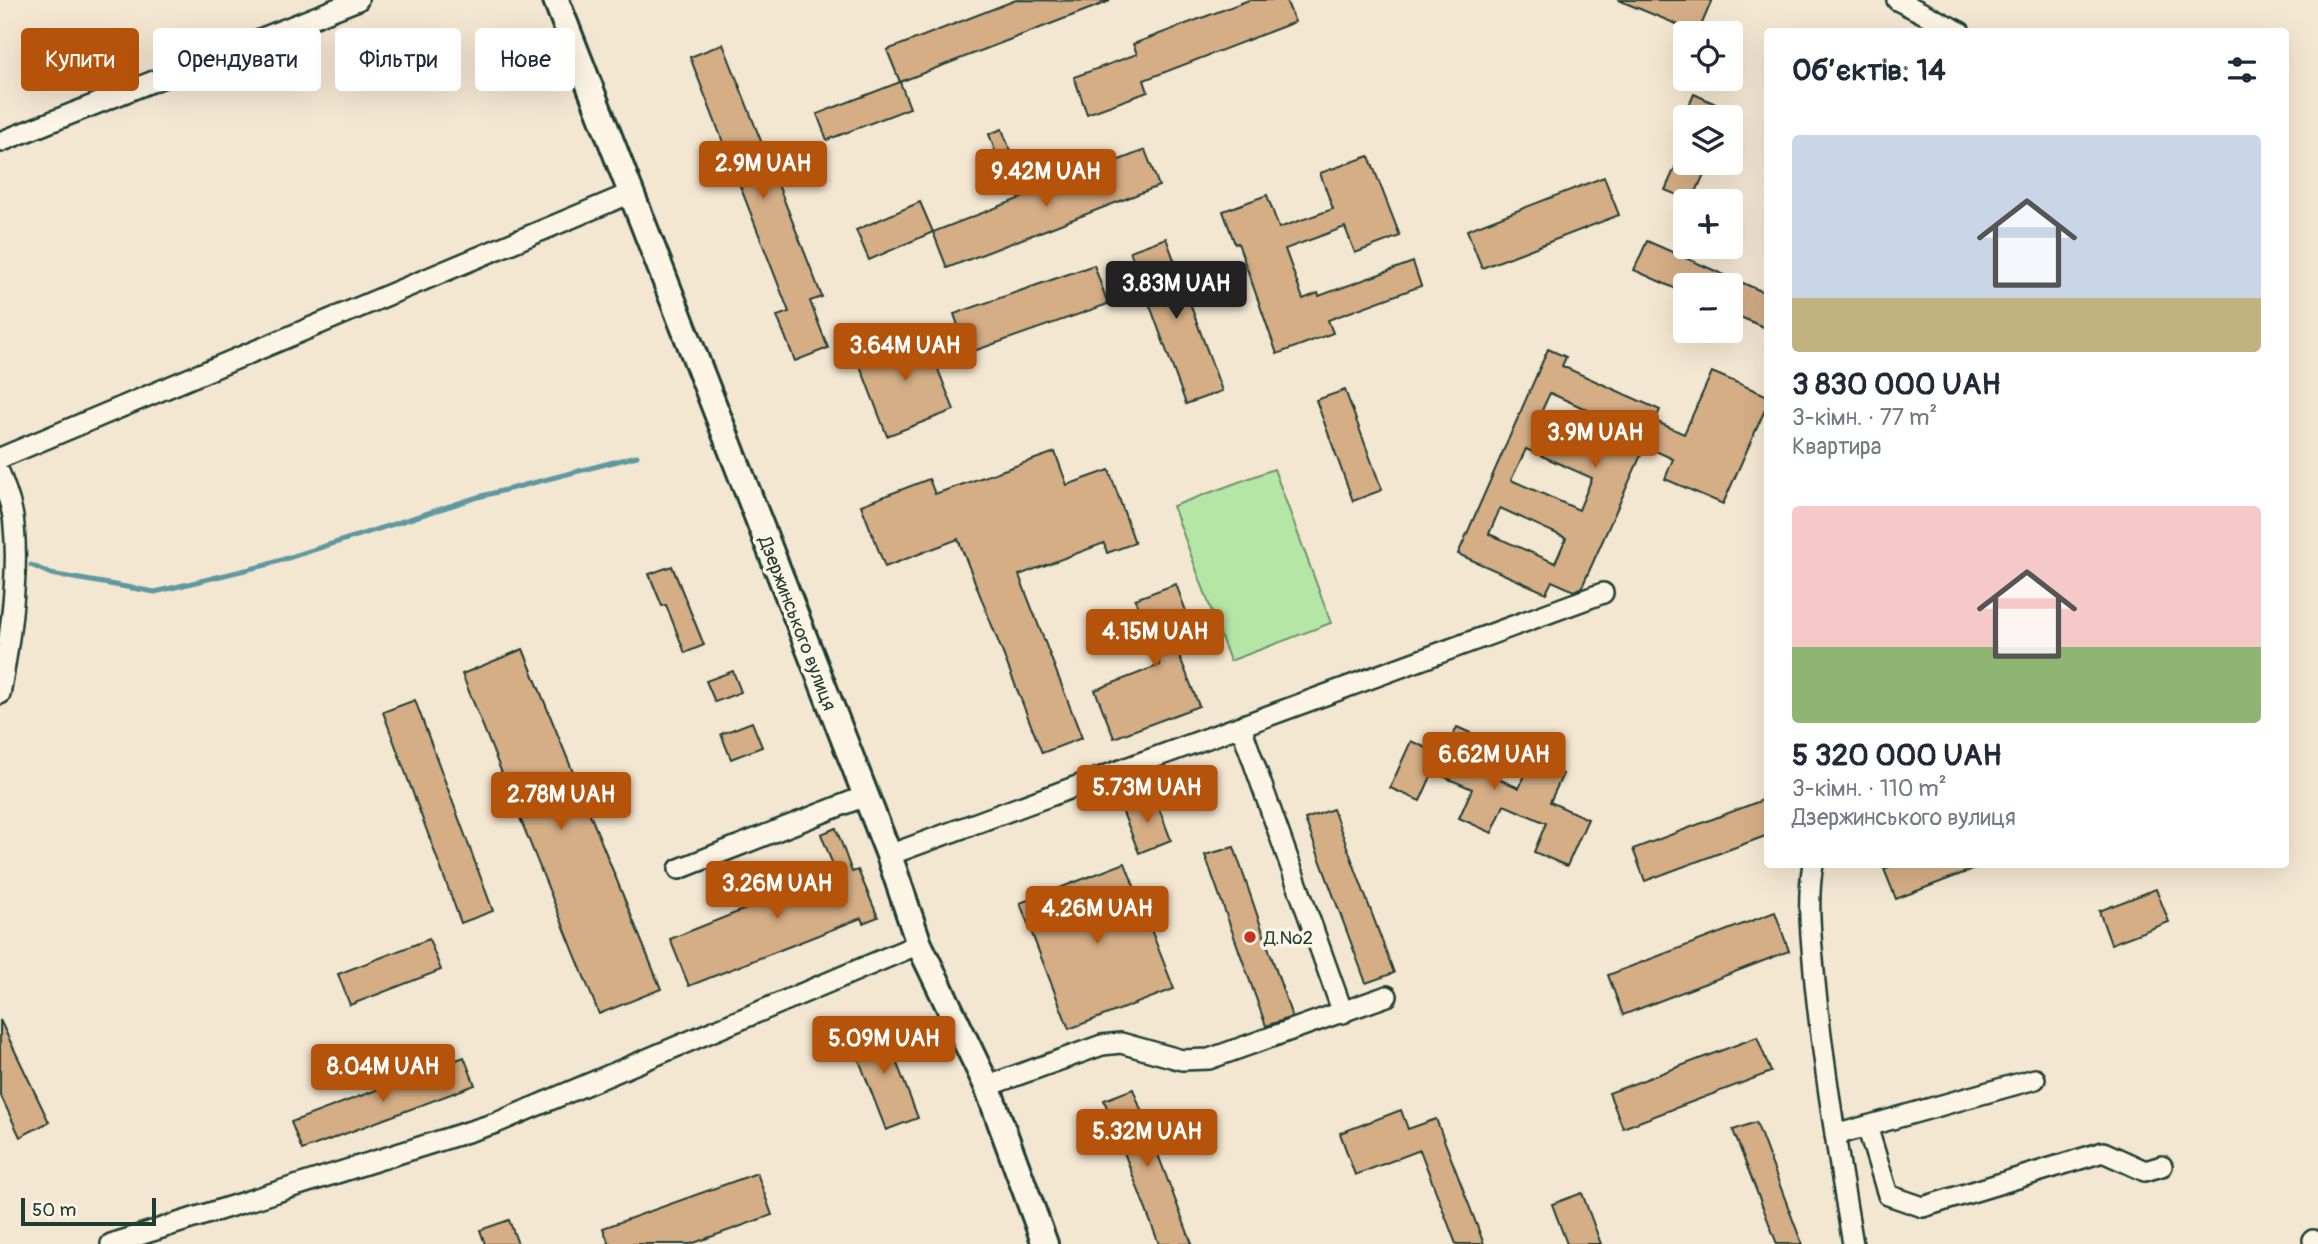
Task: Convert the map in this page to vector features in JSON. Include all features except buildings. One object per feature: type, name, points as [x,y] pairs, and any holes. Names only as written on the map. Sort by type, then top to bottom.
[{"type":"main road","name":"Дзержинського вулиця","points":[[556,0],[889,855],[919,944],[987,1086],[1045,1244]]},
{"type":"street","points":[[0,142],[358,0]]},
{"type":"street","points":[[1897,0],[1952,28]]},
{"type":"street","points":[[0,458],[631,192]]},
{"type":"street","points":[[0,474],[14,524],[15,553],[6,661],[0,694]]},
{"type":"street","points":[[889,855],[1603,593]]},
{"type":"street","points":[[1241,727],[1343,1013]]},
{"type":"street","points":[[679,869],[865,796]]},
{"type":"street","points":[[1813,868],[1809,919],[1818,1008],[1853,1244]]},
{"type":"street","points":[[111,1244],[496,1123],[919,944]]},
{"type":"street","points":[[987,1086],[1102,1045],[1121,1043],[1182,1060],[1209,1059],[1387,996]]},
{"type":"street","points":[[1835,1135],[2035,1079]]},
{"type":"street","points":[[1867,1126],[1888,1195],[1923,1207],[2103,1152],[2145,1171],[2162,1166]]},
{"type":"green space","points":[[1274,469],[1331,623],[1230,661],[1173,506]]},
{"type":"waterway","points":[[31,565],[51,574],[155,592],[266,565],[478,497],[637,456]]},
{"type":"place","name":"Д.№2","points":[[1250,937]]}]
